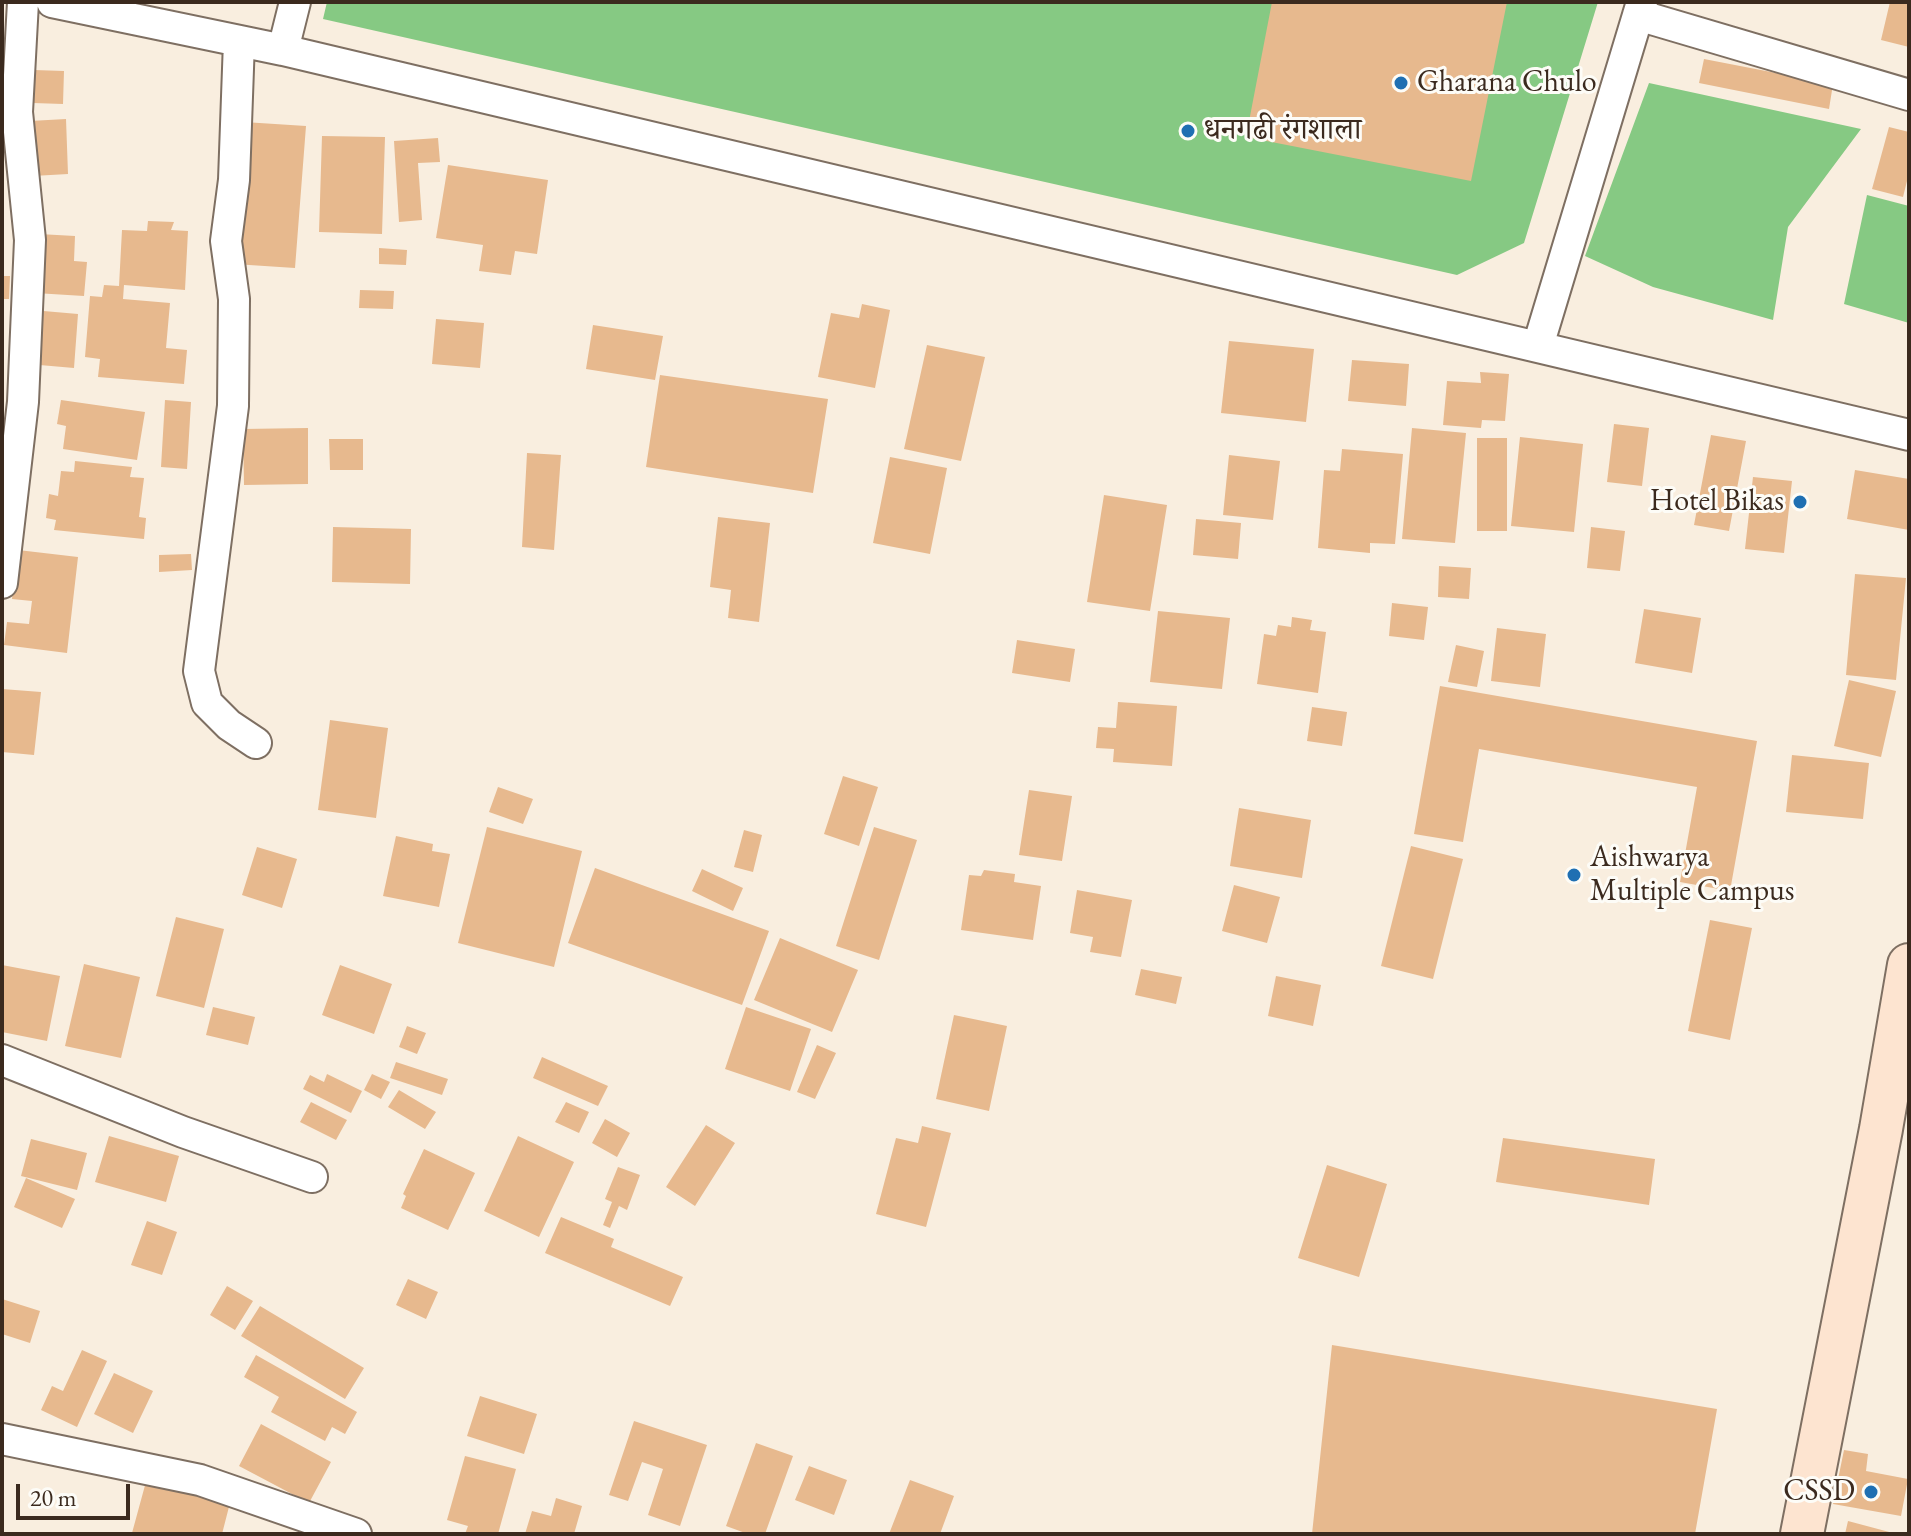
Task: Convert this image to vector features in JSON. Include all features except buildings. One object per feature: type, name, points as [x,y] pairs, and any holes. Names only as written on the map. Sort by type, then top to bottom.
[{"type":"street","points":[[2,583],[23,402],[30,240],[17,112],[23,2]]},
{"type":"street","points":[[52,2],[283,50],[1909,435]]},
{"type":"street","points":[[283,50],[295,2]]},
{"type":"street","points":[[1538,346],[1640,8],[1909,95]]},
{"type":"street","points":[[239,41],[234,180],[226,241],[234,299],[233,406],[199,671],[207,703],[229,725],[256,743]]},
{"type":"street","points":[[1802,1534],[1895,1130],[1909,965]]},
{"type":"street","points":[[2,1060],[183,1132],[312,1177]]},
{"type":"street","points":[[2,1439],[200,1480],[356,1534]]},
{"type":"green space","name":"धनगढी रंगशाला","points":[[327,2],[1598,2],[1524,243],[1457,275],[323,19]]},
{"type":"green space","points":[[1649,83],[1861,129],[1788,227],[1773,320],[1653,287],[1585,256]]},
{"type":"green space","points":[[1867,195],[1909,206],[1909,323],[1844,304]]},
{"type":"place","name":"Gharana Chulo","points":[[1401,83]]},
{"type":"place","name":"धनगढी रंगशाला","points":[[1188,131]]},
{"type":"place","name":"Hotel Bikas","points":[[1800,502]]},
{"type":"place","name":"Aishwarya Multiple Campus","points":[[1574,875]]},
{"type":"place","name":"CSSD","points":[[1871,1492]]}]
